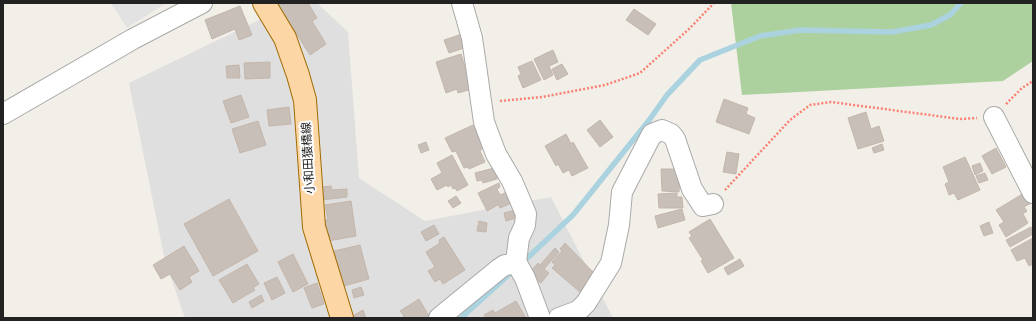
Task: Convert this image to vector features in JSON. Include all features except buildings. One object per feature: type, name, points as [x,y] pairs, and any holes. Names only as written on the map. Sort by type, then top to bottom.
[{"type":"main road","name":"小和田猿橋線","points":[[264,3],[285,38],[305,100],[314,227],[342,318]]},
{"type":"street","points":[[3,114],[133,39],[202,3]]},
{"type":"street","points":[[462,3],[472,38],[484,122],[496,154],[512,181],[526,214],[525,225],[519,238],[520,268],[540,318]]},
{"type":"street","points":[[994,117],[1033,193]]},
{"type":"street","points":[[559,318],[578,311],[586,303],[611,262],[619,225],[622,192],[652,134],[662,130],[671,134],[675,139],[692,189],[703,206],[713,204]]},
{"type":"street","points":[[439,318],[498,269],[505,265],[520,268]]},
{"type":"path","points":[[482,103],[542,97],[605,85],[640,73],[689,29],[714,3]]},
{"type":"path","points":[[713,204],[790,120],[810,105],[831,102],[960,119],[994,117],[1022,88],[1033,81]]},
{"type":"shaded area","points":[[111,3],[166,3],[127,28]]},
{"type":"shaded area","points":[[294,3],[317,3],[348,32],[359,178],[425,221],[551,197],[613,318],[185,318],[165,261],[129,83]]},
{"type":"green space","points":[[731,3],[1033,3],[1033,61],[1003,81],[742,95]]},
{"type":"waterway","points":[[522,263],[573,215],[650,119],[667,95],[700,60],[760,36],[800,30],[892,32],[931,25],[950,15],[961,3]]},
{"type":"waterway","points":[[461,318],[515,269]]}]
